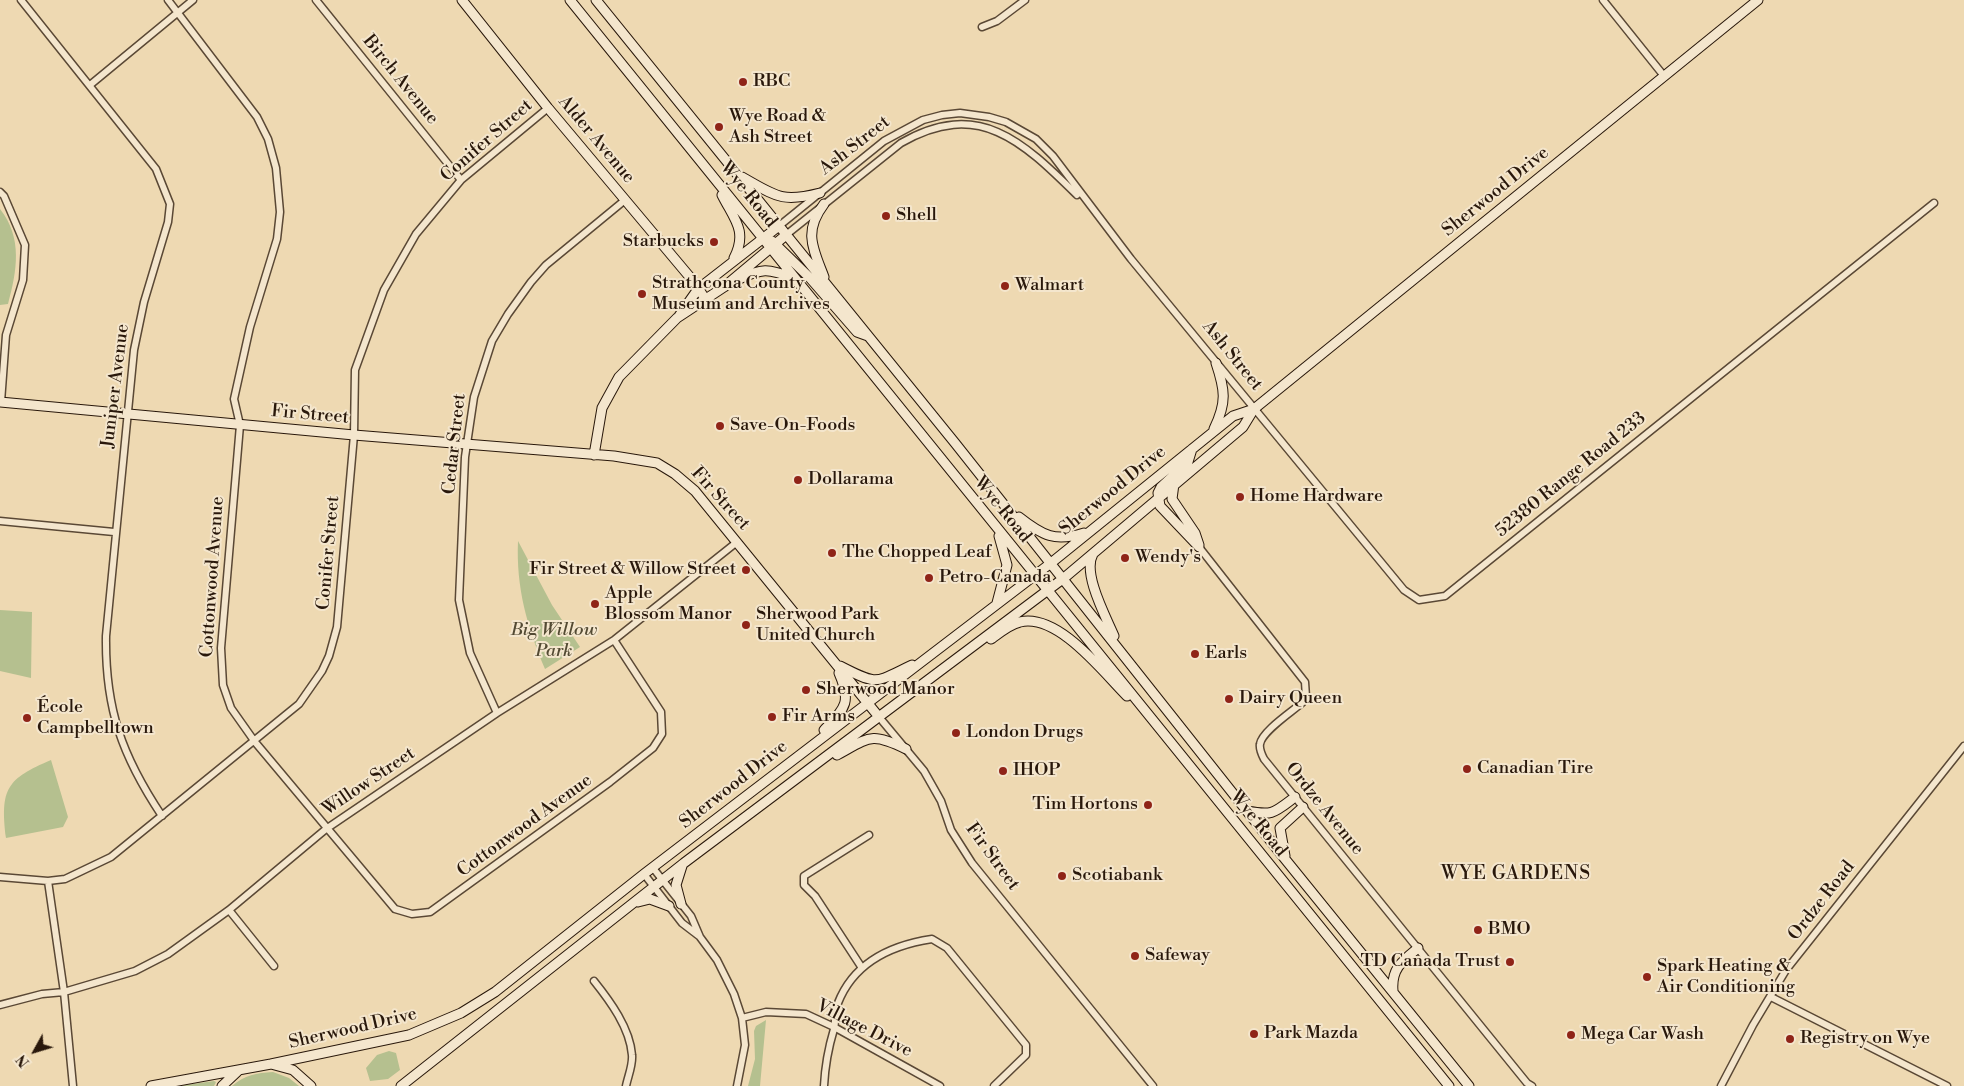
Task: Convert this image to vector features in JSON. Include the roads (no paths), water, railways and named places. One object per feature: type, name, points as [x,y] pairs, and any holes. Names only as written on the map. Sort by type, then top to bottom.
[{"type":"main road","name":"Alder Avenue","points":[[462,0],[706,300]]},
{"type":"main road","name":"Wye Road","points":[[570,0],[762,240],[773,245],[796,279],[996,529],[1033,575],[1048,590],[1449,1086]]},
{"type":"main road","name":"Wye Road","points":[[596,0],[1064,578],[1285,859],[1469,1086]]},
{"type":"main road","name":"Sherwood Drive","points":[[401,1086],[684,863],[1064,578],[1243,427],[1254,409],[1758,0]]},
{"type":"main road","points":[[736,174],[773,195],[786,199],[796,199],[820,193]]},
{"type":"main road","points":[[712,177],[740,234],[741,245],[732,262]]},
{"type":"main road","points":[[824,204],[813,218],[812,236],[814,253],[826,284]]},
{"type":"main road","name":"Ash Street","points":[[594,455],[602,408],[609,393],[632,363],[677,318],[698,289],[779,226]]},
{"type":"main road","name":"Ash Street","points":[[677,318],[724,287],[786,234]]},
{"type":"main road","points":[[773,245],[857,332],[869,336]]},
{"type":"main road","points":[[724,287],[754,272],[768,269],[796,279]]},
{"type":"main road","points":[[1213,431],[1222,410],[1224,394],[1216,363]]},
{"type":"main road","name":"Fir Street","points":[[0,402],[354,436],[466,443],[657,463],[676,474],[695,491],[879,717]]},
{"type":"main road","name":"Sherwood Drive","points":[[238,1070],[409,1036],[461,1012],[495,992],[811,745],[1051,563],[1213,431],[1233,416],[1254,409]]},
{"type":"main road","points":[[1192,449],[1188,462],[1158,490],[1158,497],[1160,506],[1199,548]]},
{"type":"main road","points":[[1174,484],[1172,499],[1195,533],[1199,548]]},
{"type":"main road","points":[[1007,508],[1032,527],[1048,536],[1062,538],[1089,531]]},
{"type":"main road","points":[[996,529],[1007,566],[997,604]]},
{"type":"main road","points":[[1094,552],[1090,564],[1094,587],[1120,648]]},
{"type":"main road","points":[[945,666],[969,654],[1017,623],[1042,623],[1068,638],[1158,727]]},
{"type":"main road","points":[[835,664],[862,678],[877,681],[926,658]]},
{"type":"main road","points":[[811,745],[844,708],[847,700],[847,693],[835,664]]},
{"type":"main road","points":[[804,774],[874,737],[886,738],[906,748]]},
{"type":"main road","points":[[1246,810],[1262,814],[1273,814],[1295,797]]},
{"type":"main road","points":[[1285,859],[1280,828],[1303,807]]},
{"type":"main road","points":[[681,904],[676,885],[684,863]]},
{"type":"main road","points":[[633,904],[650,899],[669,906]]},
{"type":"main road","points":[[1392,992],[1392,979],[1396,968],[1418,948]]},
{"type":"main road","points":[[271,1064],[293,1070],[311,1086]]},
{"type":"main road","points":[[151,1086],[238,1070]]},
{"type":"main road","points":[[222,1086],[238,1070]]},
{"type":"street","name":"Juniper Avenue","points":[[21,0],[156,169],[170,204],[168,222],[144,302],[134,350],[114,532],[106,636],[106,679],[124,752],[142,786],[162,816]]},
{"type":"street","name":"Cottonwood Avenue","points":[[168,0],[257,117],[268,139],[276,168],[280,212],[277,239],[250,327],[234,399],[240,425],[221,667],[223,685],[230,708],[255,742],[326,829],[395,909],[412,914],[430,912],[448,901],[610,782],[652,748],[662,734],[661,712],[614,640]]},
{"type":"street","points":[[90,85],[193,0]]},
{"type":"street","name":"Birch Avenue","points":[[316,0],[461,180]]},
{"type":"street","points":[[982,27],[997,21],[1025,0]]},
{"type":"street","points":[[1603,0],[1664,76]]},
{"type":"street","name":"Conifer Street","points":[[0,878],[48,880],[65,878],[112,858],[255,742],[299,704],[311,689],[322,671],[334,642],[354,436],[355,370],[384,290],[416,234],[461,180],[548,108]]},
{"type":"street","name":"Ash Street","points":[[779,226],[884,141],[904,128],[942,115],[960,113],[989,116],[1006,122],[1036,139],[1053,156],[1091,208],[1254,409]]},
{"type":"street","name":"Ash Street","points":[[786,234],[901,143],[918,133],[949,125],[989,128],[1011,137],[1038,157],[1091,208]]},
{"type":"street","points":[[0,192],[4,196],[25,245],[23,280],[6,335],[0,402]]},
{"type":"street","name":"Cedar Street","points":[[497,713],[470,653],[459,600],[466,443],[474,396],[492,341],[508,314],[546,265],[626,200]]},
{"type":"street","name":"52380 Range Road 233","points":[[1254,409],[1404,590],[1419,600],[1445,596],[1934,203]]},
{"type":"street","points":[[0,522],[114,532]]},
{"type":"street","name":"Willow Street","points":[[0,1005],[42,994],[64,992],[136,970],[168,954],[229,910],[326,829],[497,713],[614,640],[737,542]]},
{"type":"street","name":"Ordze Avenue","points":[[1199,548],[1305,682],[1306,697],[1303,702],[1269,731],[1260,746],[1264,760],[1532,1086]]},
{"type":"street","name":"Fir Street","points":[[879,717],[906,748],[931,782],[941,801],[951,830],[972,863],[1153,1086]]},
{"type":"street","name":"Ordze Road","points":[[1721,1086],[1753,1025],[1786,970],[1964,746]]},
{"type":"street","points":[[862,968],[815,896],[804,885],[804,876],[869,835]]},
{"type":"street","points":[[653,868],[691,916],[700,937],[724,974],[742,1018],[745,1045],[737,1086]]},
{"type":"street","points":[[644,874],[682,923],[700,937]]},
{"type":"street","points":[[48,880],[64,992],[73,1086]]},
{"type":"street","points":[[229,910],[274,966]]},
{"type":"street","points":[[824,1086],[827,1052],[834,1027],[837,1004],[847,986],[862,968],[894,947],[910,942],[932,939],[947,948],[1026,1045],[1026,1055],[994,1086]]},
{"type":"street","points":[[594,981],[622,1023],[629,1044],[632,1055],[626,1086]]},
{"type":"street","points":[[1771,997],[1947,1086]]},
{"type":"street","name":"Village Drive","points":[[742,1018],[766,1012],[806,1014],[834,1027],[940,1086]]},
{"type":"place","name":"RBC","points":[[743,82]]},
{"type":"place","name":"Wye Road & Ash Street","points":[[719,127]]},
{"type":"place","name":"Shell","points":[[886,216]]},
{"type":"place","name":"Starbucks","points":[[714,242]]},
{"type":"place","name":"Walmart","points":[[1005,286]]},
{"type":"place","name":"Strathcona County Museum and Archives","points":[[642,294]]},
{"type":"place","name":"Save-On-Foods","points":[[720,426]]},
{"type":"place","name":"Dollarama","points":[[798,480]]},
{"type":"place","name":"Home Hardware","points":[[1240,497]]},
{"type":"place","name":"The Chopped Leaf","points":[[832,553]]},
{"type":"place","name":"Wendy's","points":[[1125,558]]},
{"type":"place","name":"Fir Street & Willow Street","points":[[746,570]]},
{"type":"place","name":"Petro-Canada","points":[[929,578]]},
{"type":"place","name":"Apple Blossom Manor","points":[[595,604]]},
{"type":"place","name":"Sherwood Park United Church","points":[[746,625]]},
{"type":"place","name":"Earls","points":[[1195,654]]},
{"type":"place","name":"Sherwood Manor","points":[[806,690]]},
{"type":"place","name":"Dairy Queen","points":[[1229,699]]},
{"type":"place","name":"Fir Arms","points":[[772,717]]},
{"type":"place","name":"École Campbelltown","points":[[27,718]]},
{"type":"place","name":"London Drugs","points":[[956,733]]},
{"type":"place","name":"Canadian Tire","points":[[1467,769]]},
{"type":"place","name":"IHOP","points":[[1003,771]]},
{"type":"place","name":"Tim Hortons","points":[[1148,805]]},
{"type":"place","name":"Scotiabank","points":[[1062,876]]},
{"type":"place","name":"BMO","points":[[1478,930]]},
{"type":"place","name":"Safeway","points":[[1135,956]]},
{"type":"place","name":"TD Canada Trust","points":[[1510,962]]},
{"type":"place","name":"Spark Heating & Air Conditioning","points":[[1647,977]]},
{"type":"place","name":"Park Mazda","points":[[1254,1034]]},
{"type":"place","name":"Mega Car Wash","points":[[1571,1035]]},
{"type":"place","name":"Registry on Wye","points":[[1790,1039]]},
{"type":"district","name":"WYE GARDENS","points":[[1516,874]]},
{"type":"park label","name":"Big Willow Park","points":[[554,641]]}]
